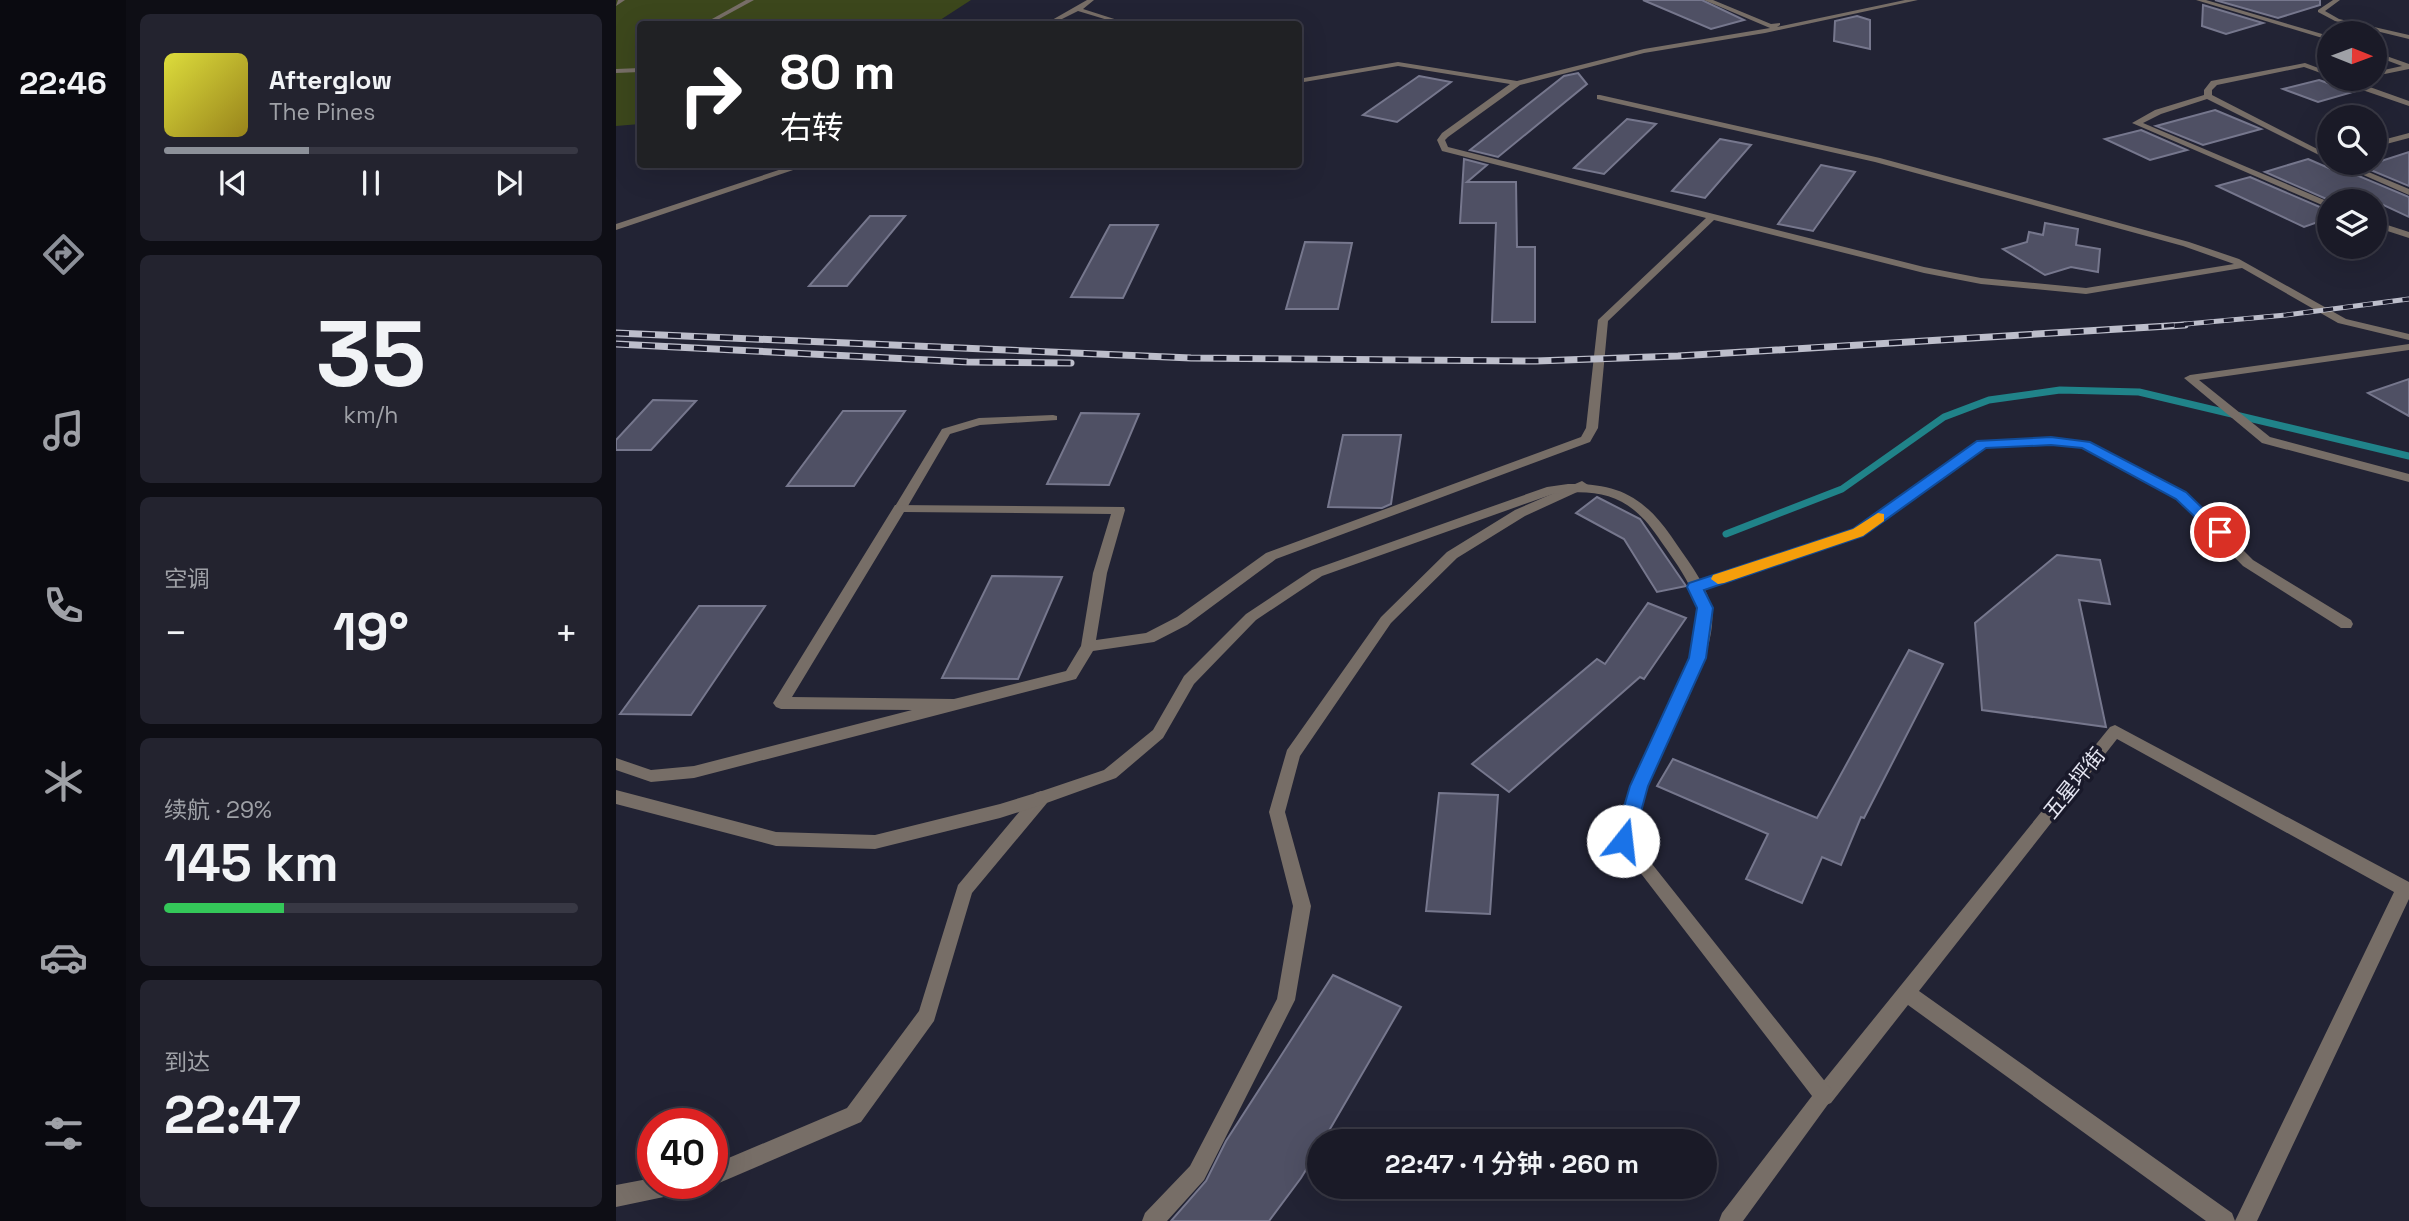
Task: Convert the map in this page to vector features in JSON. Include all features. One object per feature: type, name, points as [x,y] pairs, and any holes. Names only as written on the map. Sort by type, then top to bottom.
[{"type":"street","points":[[616,4],[622,0]]},
{"type":"street","points":[[712,21],[751,0]]},
{"type":"street","points":[[1052,21],[1081,10],[1091,0]]},
{"type":"street","points":[[1707,0],[1771,26],[1878,0]]},
{"type":"street","points":[[1915,0],[1765,32],[1644,51],[1517,83],[1441,140],[1445,149],[1924,270],[2063,291],[2100,289],[2244,265]]},
{"type":"street","points":[[2199,0],[2317,34]]},
{"type":"street","points":[[2337,0],[2320,11],[2323,15],[2409,37]]},
{"type":"street","points":[[1081,10],[1117,21]]},
{"type":"street","points":[[2387,58],[2409,66]]},
{"type":"street","points":[[1302,81],[1398,64],[1517,83]]},
{"type":"street","points":[[2208,96],[2208,90],[2214,83],[2305,65],[2317,70]]},
{"type":"street","points":[[2387,71],[2409,66]]},
{"type":"street","points":[[616,71],[637,70]]},
{"type":"street","points":[[2376,91],[2409,104]]},
{"type":"street","points":[[2317,152],[2208,96],[2158,112],[2136,123],[2317,200]]},
{"type":"street","points":[[1600,97],[1877,160],[2186,244],[2244,265],[2342,321],[2409,337]]},
{"type":"street","points":[[2387,141],[2409,135]]},
{"type":"street","points":[[616,227],[795,168]]},
{"type":"street","points":[[2369,175],[2409,192]]},
{"type":"street","points":[[1088,646],[1149,639],[1182,621],[1271,556],[1586,439],[1592,428],[1603,320],[1710,218]]},
{"type":"street","points":[[2387,228],[2409,235]]},
{"type":"street","points":[[2409,347],[2189,378],[2266,440],[2409,478]]},
{"type":"street","points":[[956,705],[781,703],[946,432],[979,422],[1053,418]]},
{"type":"street","points":[[1695,587],[1858,533],[1982,444],[2051,441],[2085,445],[2181,495],[2248,563],[2346,624]]},
{"type":"street","points":[[1153,1221],[1197,1173],[1286,1000],[1302,906],[1278,812],[1293,754],[1386,620],[1452,555],[1520,513],[1583,485]]},
{"type":"street","points":[[616,797],[776,839],[875,842],[1000,811],[1110,775],[1158,734],[1189,680],[1251,617],[1317,573],[1551,491],[1583,485],[1608,489],[1651,517],[1695,587],[1705,608],[1698,658],[1639,786],[1623,841],[1824,1096]]},
{"type":"street","points":[[616,764],[651,776],[694,772],[1071,675],[1088,646],[1100,573],[1119,510],[901,508]]},
{"type":"street","name":"五星坪街","points":[[1730,1221],[1824,1096],[2115,731],[2407,890],[2246,1221]]},
{"type":"street","points":[[728,1169],[854,1115],[927,1015],[964,890],[1041,798]]},
{"type":"street","points":[[1906,993],[2224,1221]]},
{"type":"street","points":[[616,1196],[637,1192]]},
{"type":"green space","points":[[616,0],[971,0],[939,21],[637,21],[637,124],[616,126]]},
{"type":"building","points":[[1643,0],[1702,0],[1744,20],[1711,29]]},
{"type":"building","points":[[2215,0],[2320,0],[2320,5],[2278,18]]},
{"type":"building","points":[[2203,5],[2263,23],[2226,34],[2202,26]]},
{"type":"building","points":[[1857,16],[1870,20],[1870,49],[1834,41],[1835,21]]},
{"type":"building","points":[[1578,73],[1587,84],[1498,157],[1470,150],[1564,76]]},
{"type":"building","points":[[1419,76],[1451,82],[1397,122],[1363,115]]},
{"type":"building","points":[[2317,80],[2317,91],[2353,92],[2318,102],[2283,89]]},
{"type":"building","points":[[2215,110],[2261,129],[2203,145],[2156,126]]},
{"type":"building","points":[[1627,119],[1656,124],[1604,174],[1574,168]]},
{"type":"building","points":[[2141,130],[2187,150],[2150,160],[2105,139]]},
{"type":"building","points":[[1720,139],[1751,145],[1705,198],[1672,191]]},
{"type":"building","points":[[2409,152],[2409,186],[2383,175],[2387,175],[2387,159]]},
{"type":"building","points":[[1464,159],[1487,165],[1467,182],[1516,182],[1517,247],[1535,247],[1535,322],[1492,322],[1496,223],[1460,223]]},
{"type":"building","points":[[2308,159],[2317,163],[2317,175],[2357,175],[2409,197],[2409,217],[2387,207],[2387,189],[2317,189],[2317,195],[2265,172]]},
{"type":"building","points":[[1821,165],[1855,172],[1813,231],[1778,224]]},
{"type":"building","points":[[2250,177],[2317,206],[2317,222],[2304,227],[2217,186]]},
{"type":"building","points":[[870,216],[905,216],[847,286],[809,286]]},
{"type":"building","points":[[2045,223],[2078,229],[2076,245],[2100,249],[2098,272],[2071,267],[2045,275],[2003,249],[2027,242],[2029,232],[2043,235]]},
{"type":"building","points":[[1110,225],[1158,225],[1123,298],[1071,297]]},
{"type":"building","points":[[1305,242],[1352,243],[1338,309],[1286,309]]},
{"type":"building","points":[[2409,379],[2409,416],[2368,393]]},
{"type":"building","points":[[653,400],[696,401],[651,450],[616,450],[616,440]]},
{"type":"building","points":[[843,411],[905,411],[854,486],[787,486]]},
{"type":"building","points":[[1081,413],[1139,414],[1109,485],[1047,484]]},
{"type":"building","points":[[1343,435],[1401,435],[1391,504],[1382,508],[1328,507]]},
{"type":"building","points":[[1597,497],[1640,519],[1686,586],[1657,592],[1624,539],[1576,513]]},
{"type":"building","points":[[2057,555],[2100,560],[2110,604],[2079,600],[2106,727],[1982,710],[1975,623]]},
{"type":"building","points":[[992,576],[1062,577],[1018,679],[942,678]]},
{"type":"building","points":[[1648,603],[1686,618],[1644,679],[1640,677],[1509,792],[1472,764],[1597,659],[1605,664]]},
{"type":"building","points":[[699,606],[765,606],[691,715],[620,714]]},
{"type":"building","points":[[1909,650],[1943,664],[1864,818],[1861,817],[1841,865],[1822,857],[1802,903],[1746,879],[1768,834],[1657,786],[1673,759],[1817,818]]},
{"type":"building","points":[[1439,793],[1498,795],[1490,914],[1426,911]]},
{"type":"building","points":[[1333,975],[1401,1007],[1330,1129],[1307,1129],[1307,1168],[1269,1221],[1171,1221],[1206,1181],[1226,1141]]},
{"type":"waterway","points":[[1726,534],[1842,489],[1944,417],[1989,400],[2060,390],[2139,392],[2409,456]]},
{"type":"railway","points":[[2164,326],[2286,315],[2409,299]]},
{"type":"railway","points":[[616,333],[1191,358],[1536,361],[1678,356],[2185,325]]},
{"type":"railway","points":[[616,344],[968,362],[1071,363]]},
{"type":"slow traffic","points":[[1718,579],[1858,533],[1878,518]]},
{"type":"route","points":[[1623,841],[1639,786],[1698,658],[1705,608],[1695,587],[1858,533],[1982,444],[2009,441],[2051,441],[2085,445],[2181,495],[2220,532]]}]
